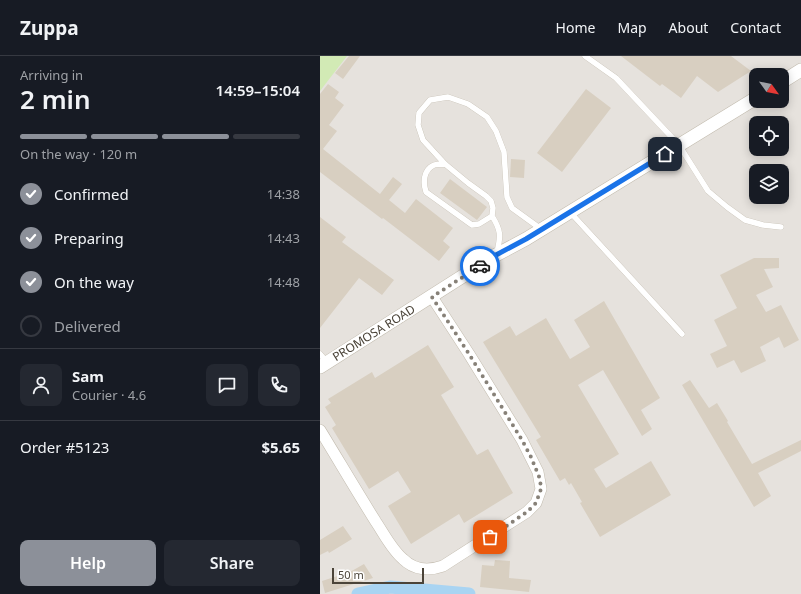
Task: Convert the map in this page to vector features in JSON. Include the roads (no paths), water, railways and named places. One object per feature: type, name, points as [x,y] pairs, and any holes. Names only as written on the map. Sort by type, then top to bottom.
[{"type":"street","points":[[789,78],[801,70]]},
{"type":"street","name":"PROMOSA ROAD","points":[[322,361],[432,297],[496,255],[541,230],[749,102]]},
{"type":"street","points":[[320,430],[388,540],[403,560],[417,568],[426,570],[436,569],[443,566],[501,530],[527,512],[536,503],[541,489],[540,479],[531,457],[469,354],[432,297]]},
{"type":"lane","points":[[585,56],[616,78],[679,145],[708,191],[746,220],[763,225],[781,227]]},
{"type":"lane","points":[[496,255],[500,241],[500,233],[498,224],[492,216],[493,208],[491,201],[445,164],[423,140],[418,125],[418,113],[430,100],[448,97],[468,104],[487,117],[496,131],[504,152],[507,197],[512,208],[541,230]]},
{"type":"lane","points":[[445,164],[434,165],[426,174],[424,184],[426,192],[472,225],[479,224],[492,216]]},
{"type":"lane","points":[[570,212],[682,334]]},
{"type":"waterway","points":[[358,594],[390,587],[469,594]]}]
